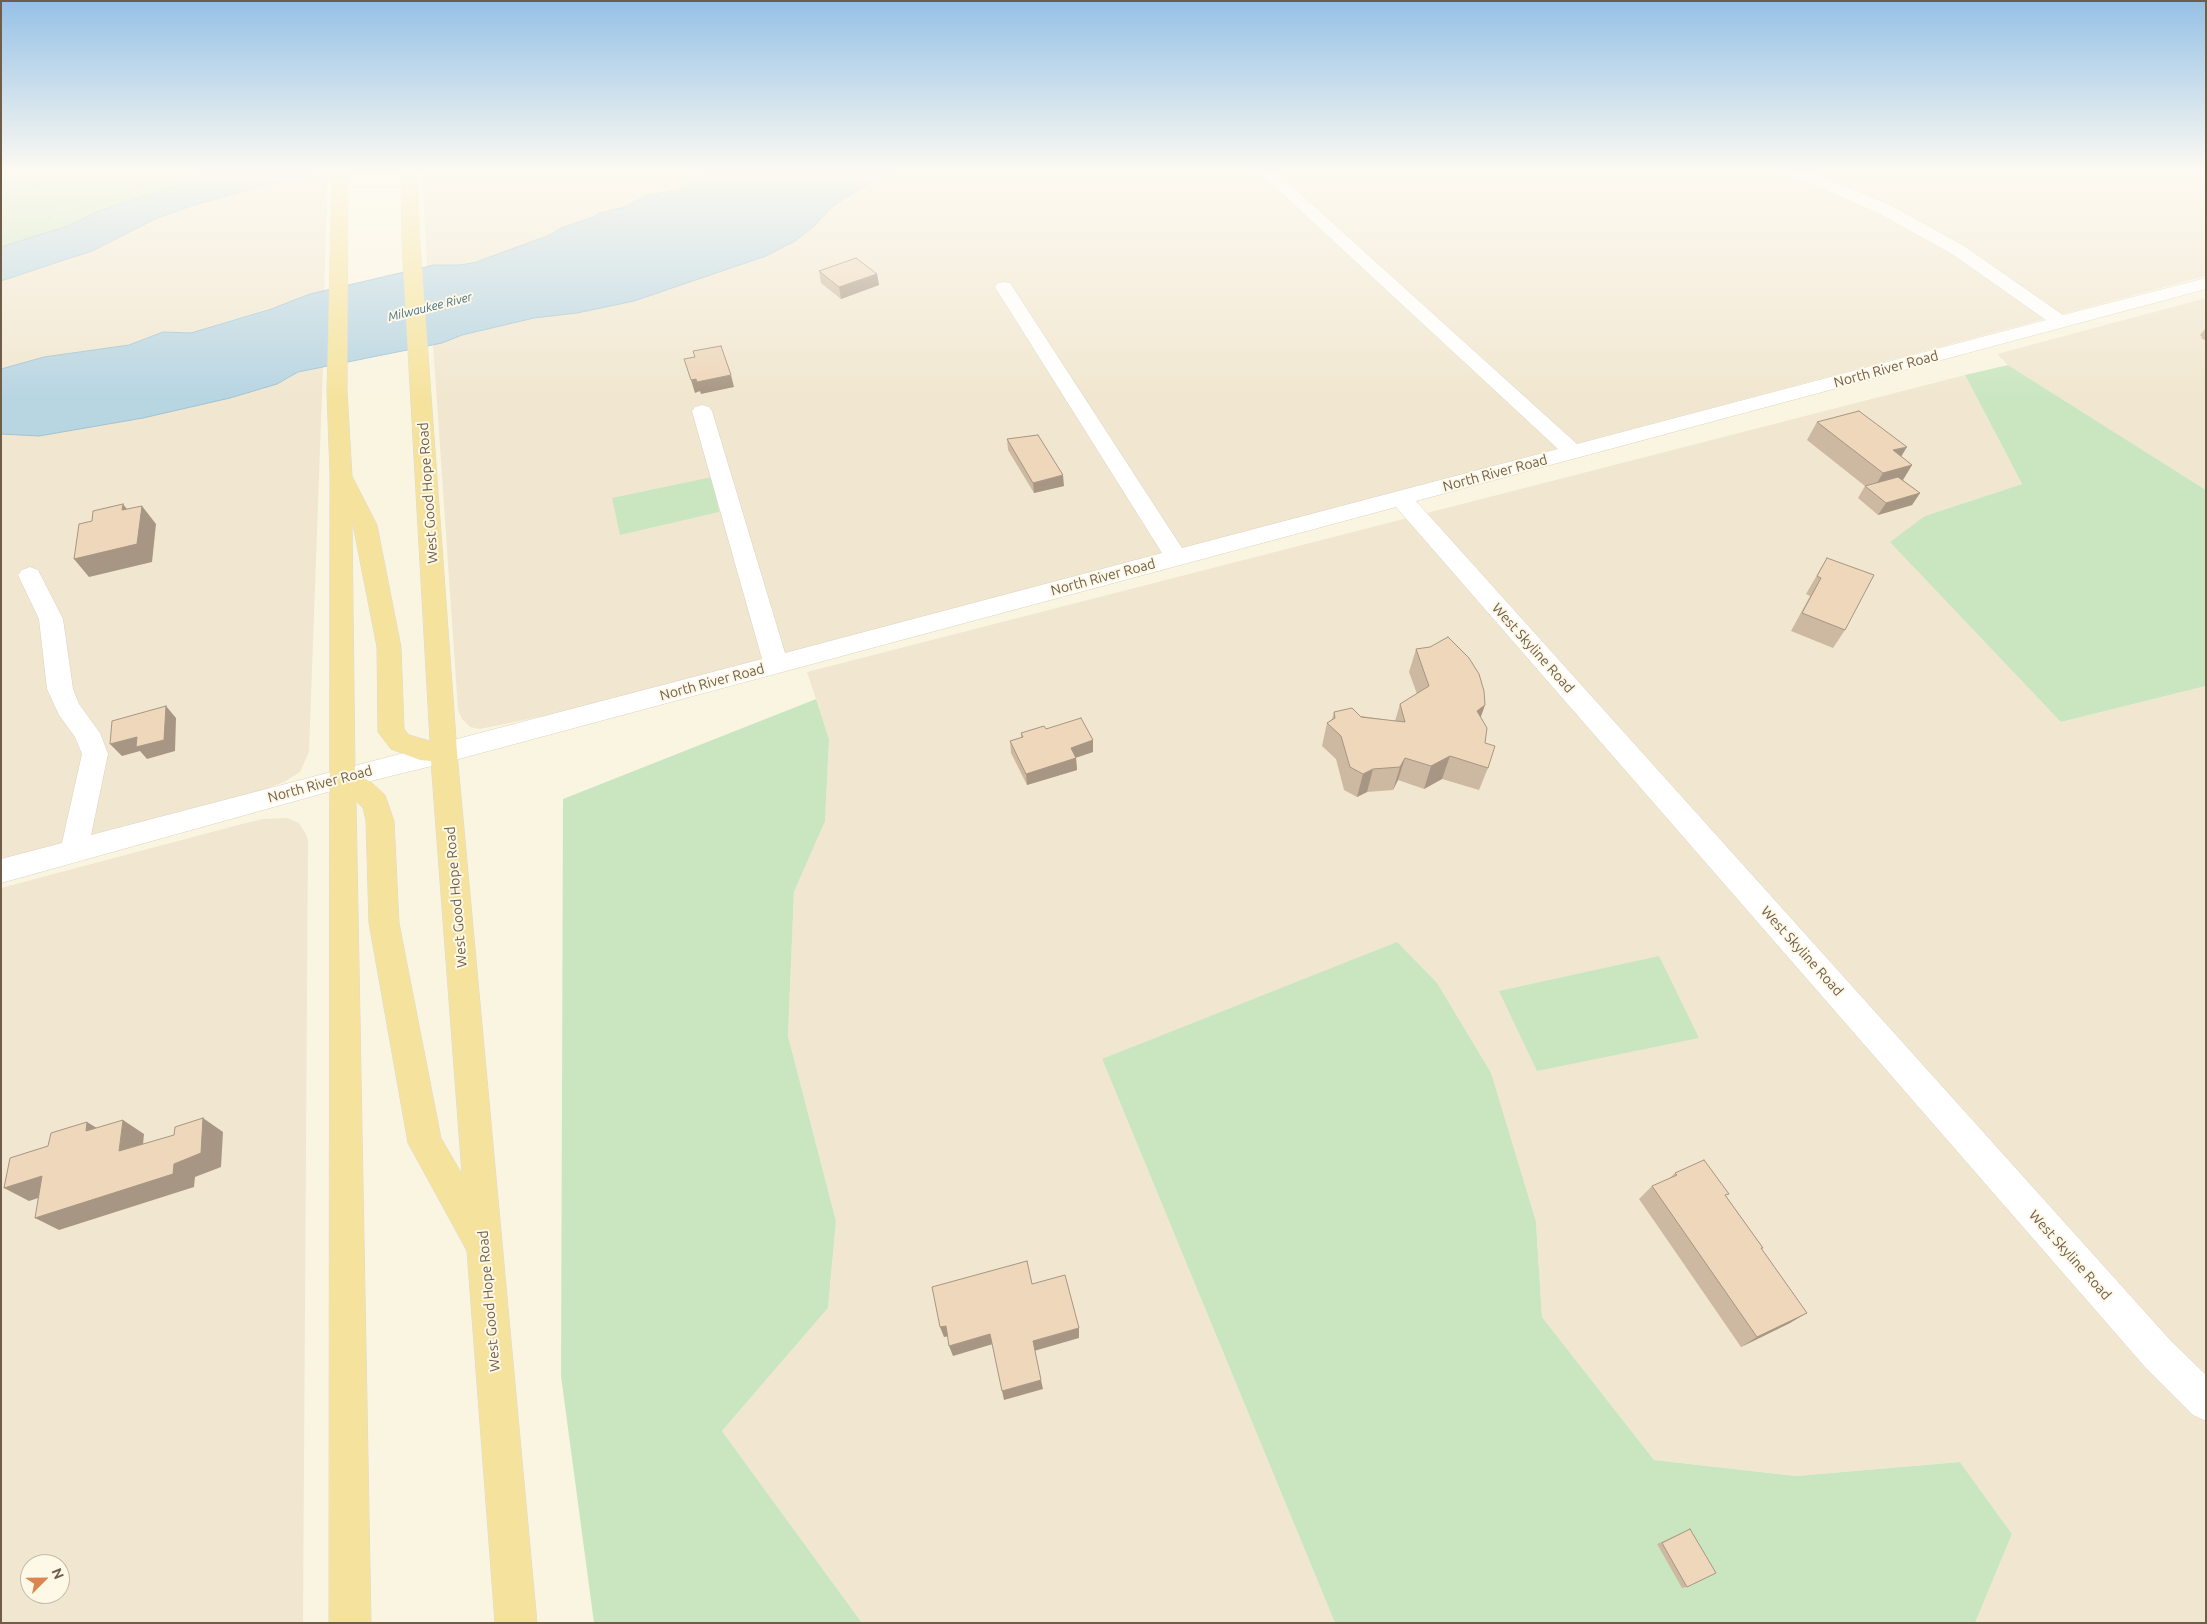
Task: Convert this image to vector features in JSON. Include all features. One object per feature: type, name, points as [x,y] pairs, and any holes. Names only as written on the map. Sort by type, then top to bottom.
[{"type":"main road","points":[[339,247],[337,392],[341,475],[350,1623]]},
{"type":"main road","name":"West Good Hope Road","points":[[411,247],[444,753],[516,1623]]},
{"type":"main road","points":[[341,475],[366,525],[389,647],[391,732],[400,742],[420,750],[444,753]]},
{"type":"main road","points":[[342,778],[361,789],[375,803],[380,820],[384,923],[425,1143],[485,1247]]},
{"type":"street","points":[[1350,247],[1574,452]]},
{"type":"street","points":[[1953,247],[2061,322]]},
{"type":"street","name":"North River Road","points":[[1,871],[342,778],[444,753],[2206,284]]},
{"type":"street","points":[[1004,287],[1177,558]]},
{"type":"street","points":[[702,410],[776,665]]},
{"type":"street","name":"West Skyline Road","points":[[1401,498],[2158,1354],[2206,1402]]},
{"type":"street","points":[[30,575],[51,619],[60,689],[68,708],[87,733],[95,754],[74,851]]},
{"type":"shaded area","points":[[99,247],[325,247],[324,291],[191,333],[163,332],[129,345],[44,357],[1,369],[1,281],[69,260]]},
{"type":"shaded area","points":[[426,247],[518,247],[461,265],[427,267]]},
{"type":"shaded area","points":[[784,247],[2206,247],[2206,276],[597,705],[480,729],[470,727],[462,719],[458,710],[433,344],[534,318],[577,313],[634,301],[766,256]]},
{"type":"shaded area","points":[[2206,298],[2206,490],[2008,365],[1997,354]]},
{"type":"shaded area","points":[[323,367],[309,752],[300,772],[284,782],[261,791],[1,861],[1,434],[39,436],[143,418],[230,398],[277,384],[298,372]]},
{"type":"shaded area","points":[[1965,375],[2022,484],[1925,516],[2061,722],[2206,686],[2206,1623],[1975,1623],[2012,1534],[1960,1462],[1796,1476],[1654,1460],[1542,1317],[1536,1222],[1102,1059],[1335,1623],[862,1623],[722,1431],[828,1308],[836,1221],[788,1036],[794,892],[825,820],[829,739],[807,672]]},
{"type":"shaded area","points":[[287,818],[299,823],[308,841],[303,1623],[1,1623],[1,888],[263,819]]},
{"type":"green space","points":[[1,247],[60,247],[1,267]]},
{"type":"green space","points":[[2008,365],[2206,490],[2206,686],[2061,722],[1890,542],[1925,516],[2022,484],[1965,375]]},
{"type":"green space","points":[[712,477],[719,512],[620,535],[612,498]]},
{"type":"green space","points":[[816,699],[829,739],[825,821],[794,892],[788,1036],[836,1221],[828,1308],[722,1431],[862,1623],[594,1623],[561,1376],[563,799]]},
{"type":"green space","points":[[1397,942],[1437,983],[1491,1073],[1536,1222],[1542,1317],[1654,1460],[1796,1476],[1960,1462],[2012,1534],[1975,1623],[1335,1623],[1102,1059]]},
{"type":"green space","points":[[1659,956],[1699,1038],[1537,1071],[1499,991]]},
{"type":"water","points":[[2,247],[100,247],[1,281]]},
{"type":"water","name":"Milwaukee River","points":[[518,247],[784,247],[766,256],[634,301],[577,313],[534,318],[462,335],[442,343],[298,372],[277,384],[230,398],[143,418],[39,436],[1,434],[1,369],[44,357],[129,345],[163,332],[191,333],[271,309],[310,294],[434,265],[461,265],[476,262]]},
{"type":"building","points":[[856,258],[877,274],[839,287],[819,271]]},
{"type":"building","points":[[721,346],[731,375],[697,382],[696,379],[691,380],[684,359],[695,357],[693,351]]},
{"type":"building","points":[[1859,411],[1907,447],[1893,450],[1912,465],[1883,473],[1817,422]]},
{"type":"building","points":[[1038,435],[1063,475],[1033,483],[1007,439]]},
{"type":"building","points":[[1898,477],[1920,493],[1886,503],[1865,486]]},
{"type":"building","points":[[123,504],[122,510],[142,506],[137,544],[74,559],[79,524],[92,521],[93,511]]},
{"type":"building","points":[[1827,558],[1874,575],[1845,630],[1802,613],[1821,578],[1817,576]]},
{"type":"building","points":[[1448,637],[1469,658],[1479,674],[1484,691],[1485,705],[1477,711],[1487,728],[1485,743],[1495,746],[1488,768],[1450,756],[1431,766],[1405,758],[1400,767],[1373,769],[1363,774],[1350,767],[1341,736],[1327,723],[1335,718],[1334,712],[1352,708],[1361,717],[1405,722],[1400,704],[1429,686],[1416,649],[1430,647]]},
{"type":"building","points":[[166,706],[164,740],[136,747],[137,737],[110,744],[112,721]]},
{"type":"building","points":[[1081,718],[1093,740],[1071,748],[1076,758],[1026,774],[1010,741],[1023,737],[1021,733],[1044,726],[1046,729]]},
{"type":"building","points":[[203,1118],[201,1153],[174,1164],[173,1174],[35,1218],[42,1176],[4,1188],[10,1158],[48,1146],[51,1133],[87,1122],[86,1131],[123,1120],[119,1151],[174,1135],[175,1127]]},
{"type":"building","points":[[1704,1160],[1729,1194],[1725,1195],[1807,1313],[1757,1337],[1652,1186]]},
{"type":"building","points":[[1027,1261],[1032,1284],[1065,1275],[1079,1328],[1033,1341],[1041,1380],[1002,1391],[990,1334],[949,1346],[946,1326],[940,1327],[932,1287]]},
{"type":"building","points":[[1690,1529],[1716,1573],[1687,1587],[1662,1543]]}]
